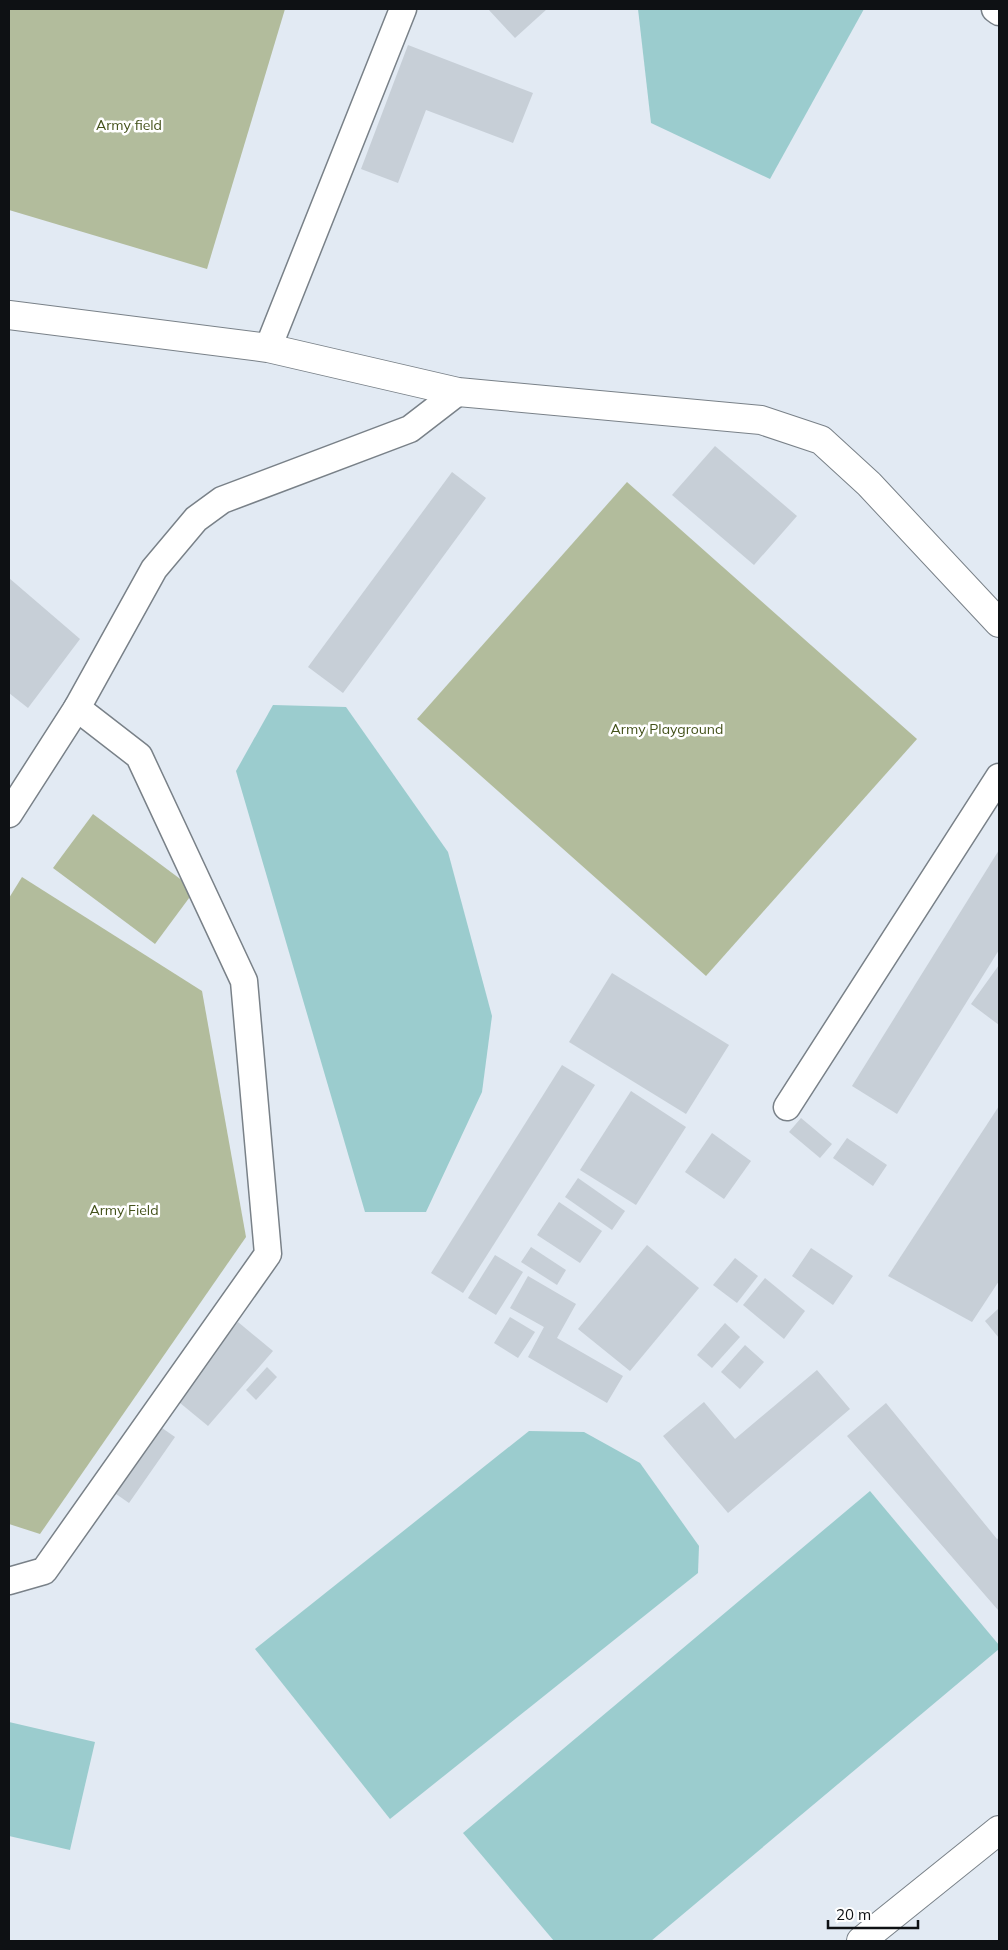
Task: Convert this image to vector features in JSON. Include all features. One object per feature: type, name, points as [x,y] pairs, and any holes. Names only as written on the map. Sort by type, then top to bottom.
[{"type":"street","points":[[268,348],[404,9]]},
{"type":"street","points":[[995,9],[999,12]]},
{"type":"street","points":[[9,315],[268,348],[458,392],[761,420],[821,440],[869,484],[999,622]]},
{"type":"street","points":[[9,814],[77,708],[154,569],[196,519],[222,500],[410,429],[458,392]]},
{"type":"street","points":[[9,1581],[44,1571],[268,1254],[244,981],[139,756],[77,708]]},
{"type":"street","points":[[787,1107],[999,777]]},
{"type":"street","points":[[869,1939],[999,1830]]},
{"type":"green space","name":"Army field","points":[[9,9],[285,9],[207,269],[9,210]]},
{"type":"green space","name":"Army Playground","points":[[627,482],[917,739],[706,976],[417,719]]},
{"type":"green space","points":[[93,814],[195,890],[155,944],[53,868]]},
{"type":"green space","name":"Army Field","points":[[22,877],[202,991],[246,1237],[40,1534],[9,1524],[9,898]]},
{"type":"shaded area","points":[[638,9],[864,9],[770,179],[651,123]]},
{"type":"shaded area","points":[[273,705],[346,707],[448,852],[492,1016],[482,1092],[426,1212],[365,1212],[236,771]]},
{"type":"shaded area","points":[[529,1431],[584,1432],[640,1463],[699,1546],[698,1573],[390,1819],[255,1649]]},
{"type":"shaded area","points":[[870,1491],[999,1645],[999,1649],[651,1941],[554,1941],[463,1833]]},
{"type":"shaded area","points":[[9,1722],[95,1742],[70,1850],[9,1836]]},
{"type":"building","points":[[488,9],[547,9],[515,38]]},
{"type":"building","points":[[408,45],[533,93],[513,143],[426,110],[398,183],[361,169]]},
{"type":"building","points":[[715,446],[797,516],[754,565],[672,495]]},
{"type":"building","points":[[452,472],[486,498],[343,693],[308,667]]},
{"type":"building","points":[[9,578],[80,639],[28,708],[9,693]]},
{"type":"building","points":[[999,850],[999,950],[897,1114],[852,1086]]},
{"type":"building","points":[[999,965],[999,1025],[971,1004]]},
{"type":"building","points":[[612,973],[729,1045],[686,1114],[569,1042]]},
{"type":"building","points":[[562,1065],[595,1085],[463,1293],[431,1273]]},
{"type":"building","points":[[631,1091],[686,1127],[636,1205],[580,1170]]},
{"type":"building","points":[[999,1106],[999,1281],[972,1322],[888,1276]]},
{"type":"building","points":[[801,1118],[832,1144],[820,1158],[789,1132]]},
{"type":"building","points":[[712,1133],[751,1161],[724,1199],[685,1172]]},
{"type":"building","points":[[847,1138],[887,1165],[873,1186],[833,1158]]},
{"type":"building","points":[[578,1178],[625,1211],[612,1230],[565,1197]]},
{"type":"building","points":[[559,1202],[602,1231],[580,1263],[537,1235]]},
{"type":"building","points":[[647,1245],[699,1288],[630,1371],[578,1329]]},
{"type":"building","points":[[531,1247],[566,1270],[557,1285],[521,1262]]},
{"type":"building","points":[[811,1248],[853,1276],[833,1305],[792,1276]]},
{"type":"building","points":[[495,1255],[523,1272],[496,1315],[468,1298]]},
{"type":"building","points":[[735,1258],[758,1276],[737,1303],[713,1285]]},
{"type":"building","points":[[528,1276],[576,1304],[557,1338],[623,1376],[607,1403],[528,1357],[544,1327],[510,1308]]},
{"type":"building","points":[[765,1278],[805,1311],[784,1339],[743,1305]]},
{"type":"building","points":[[999,1308],[999,1338],[985,1321]]},
{"type":"building","points":[[510,1317],[535,1332],[518,1358],[494,1343]]},
{"type":"building","points":[[238,1322],[273,1351],[208,1426],[174,1398]]},
{"type":"building","points":[[725,1323],[740,1337],[712,1368],[697,1355]]},
{"type":"building","points":[[745,1345],[764,1362],[740,1389],[721,1372]]},
{"type":"building","points":[[267,1367],[277,1377],[256,1400],[246,1390]]},
{"type":"building","points":[[817,1370],[850,1409],[728,1513],[663,1436],[704,1402],[735,1439]]},
{"type":"building","points":[[886,1403],[997,1539],[999,1538],[998,1610],[847,1436]]},
{"type":"building","points":[[152,1421],[175,1437],[129,1503],[106,1487]]}]
